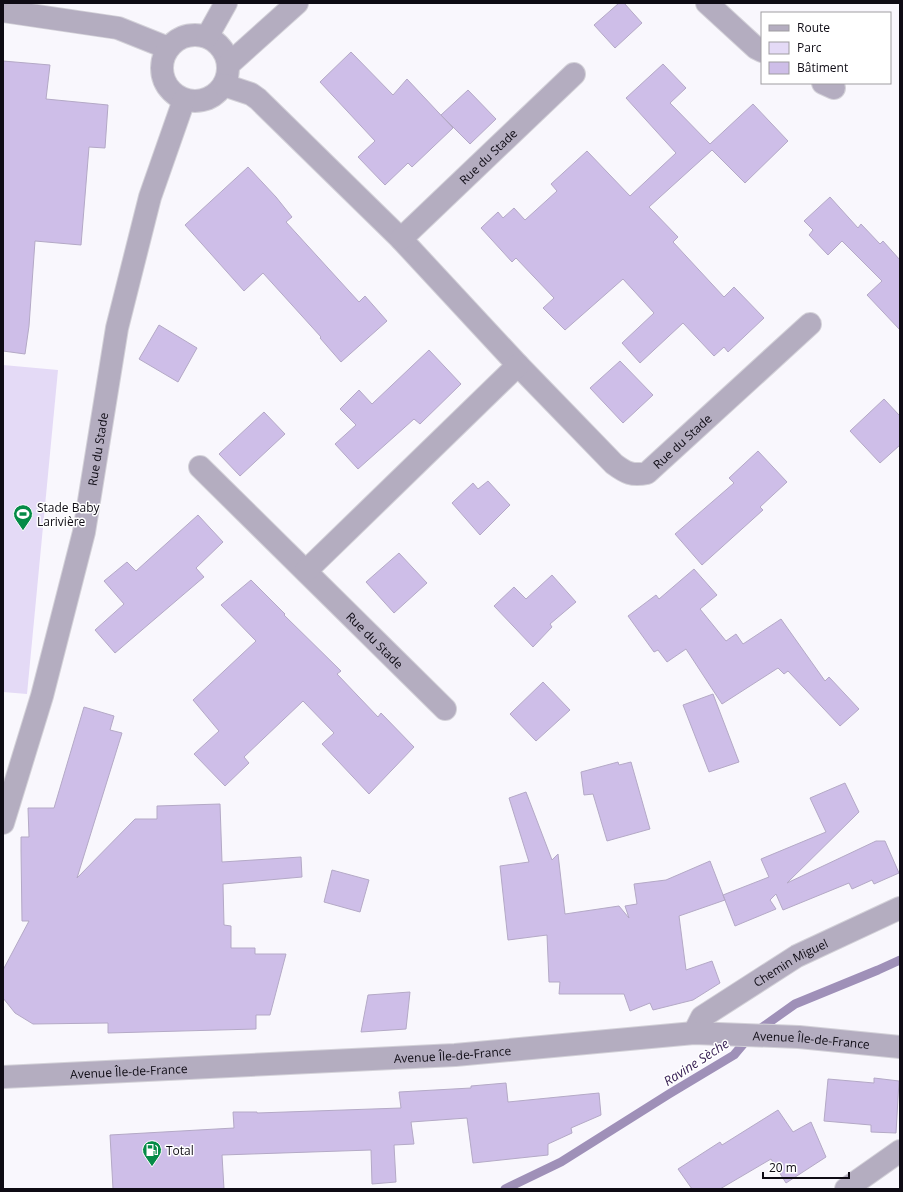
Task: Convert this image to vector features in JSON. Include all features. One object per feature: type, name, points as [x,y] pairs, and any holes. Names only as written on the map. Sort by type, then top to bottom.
[{"type":"street","points":[[207,37],[226,3]]},
{"type":"street","points":[[226,75],[226,56],[216,41],[207,37],[197,35],[186,36],[176,40],[168,48],[164,57],[162,67],[163,78],[168,87],[184,100],[206,100],[216,94],[226,75],[297,3]]},
{"type":"street","points":[[707,3],[756,48],[761,50]]},
{"type":"street","points":[[3,11],[118,28],[168,48]]},
{"type":"street","name":"Rue du Stade","points":[[401,239],[574,74]]},
{"type":"street","name":"Rue du Stade","points":[[226,75],[258,99],[401,239],[518,365],[614,464],[625,472],[637,475],[647,473],[810,324]]},
{"type":"street","name":"Rue du Stade","points":[[3,822],[42,696],[84,532],[117,328],[150,197],[184,100]]},
{"type":"street","points":[[306,571],[518,365]]},
{"type":"street","name":"Rue du Stade","points":[[200,467],[445,709]]},
{"type":"street","name":"Chemin Miguel","points":[[694,1033],[702,1017],[797,956],[900,908]]},
{"type":"street","name":"Avenue Île-de-France","points":[[3,1077],[455,1055],[694,1033],[799,1037],[900,1047]]},
{"type":"street","points":[[846,1189],[900,1151]]},
{"type":"green space","name":"Stade Baby Larivière","points":[[3,365],[58,370],[27,694],[3,692]]},
{"type":"building","points":[[619,3],[624,3],[642,23],[615,48],[594,25]]},
{"type":"building","points":[[351,52],[393,95],[407,79],[453,128],[412,167],[408,163],[385,185],[358,157],[375,141],[320,82]]},
{"type":"building","points":[[3,61],[50,65],[46,99],[108,105],[105,148],[89,147],[81,245],[35,241],[29,326],[25,354],[3,351]]},
{"type":"building","points":[[663,64],[686,88],[670,103],[710,144],[753,104],[788,141],[745,183],[712,150],[649,207],[678,237],[673,242],[724,297],[734,287],[764,318],[728,352],[724,347],[714,356],[683,323],[640,363],[622,343],[654,313],[623,279],[565,330],[543,308],[554,298],[516,258],[512,262],[481,228],[498,212],[503,218],[514,208],[525,220],[557,191],[551,184],[587,151],[630,196],[676,153],[626,98]]},
{"type":"building","points":[[468,90],[496,119],[470,144],[441,115]]},
{"type":"building","points":[[248,167],[276,197],[292,217],[286,222],[359,302],[365,296],[387,321],[341,362],[320,338],[321,337],[263,273],[244,291],[185,225]]},
{"type":"building","points":[[830,197],[858,228],[861,224],[880,244],[883,241],[900,260],[900,330],[867,295],[882,281],[842,241],[828,255],[809,235],[813,230],[804,221]]},
{"type":"building","points":[[159,325],[197,348],[178,382],[139,359]]},
{"type":"building","points":[[429,350],[461,384],[420,424],[414,419],[358,469],[335,444],[356,425],[340,409],[359,390],[372,404]]},
{"type":"building","points":[[620,361],[653,395],[623,423],[590,388]]},
{"type":"building","points":[[884,399],[900,416],[900,445],[880,463],[850,431]]},
{"type":"building","points":[[264,412],[285,434],[240,476],[219,454]]},
{"type":"building","points":[[758,451],[787,482],[760,507],[763,510],[702,565],[675,534],[734,483],[729,478]]},
{"type":"building","points":[[488,481],[510,505],[480,535],[452,503],[473,483],[478,489]]},
{"type":"building","points":[[198,515],[223,542],[196,568],[204,577],[115,653],[95,630],[124,604],[104,581],[127,562],[136,571]]},
{"type":"building","points":[[399,553],[427,583],[394,613],[366,582]]},
{"type":"building","points":[[694,569],[717,595],[700,609],[726,641],[736,634],[743,644],[781,619],[825,681],[829,677],[859,709],[840,726],[788,671],[784,674],[778,668],[722,704],[686,649],[667,662],[658,650],[654,652],[628,616],[656,595],[659,599]]},
{"type":"building","points":[[552,575],[576,602],[550,624],[552,627],[533,647],[494,606],[514,587],[526,599]]},
{"type":"building","points":[[251,580],[341,671],[337,674],[378,717],[381,713],[414,747],[369,794],[322,744],[334,733],[303,701],[244,757],[249,763],[225,786],[194,754],[219,731],[193,700],[256,641],[221,605]]},
{"type":"building","points":[[543,682],[570,710],[536,741],[510,714]]},
{"type":"building","points":[[713,694],[739,762],[709,772],[683,705]]},
{"type":"building","points":[[84,707],[114,716],[110,730],[122,733],[77,878],[135,819],[157,819],[157,806],[220,804],[222,862],[301,857],[302,877],[223,884],[224,925],[231,926],[231,948],[255,948],[255,954],[286,954],[270,1015],[256,1015],[256,1029],[108,1033],[108,1023],[33,1024],[15,1013],[3,998],[3,970],[29,921],[22,921],[21,850],[21,837],[29,837],[28,808],[54,808]]},
{"type":"building","points":[[618,762],[619,765],[631,762],[650,829],[607,841],[593,794],[584,795],[581,772]]},
{"type":"building","points":[[845,783],[859,812],[787,883],[876,841],[885,841],[899,873],[874,884],[872,880],[852,889],[849,883],[783,910],[776,894],[770,900],[776,909],[735,926],[723,895],[769,877],[761,859],[826,832],[810,798]]},
{"type":"building","points":[[526,792],[552,860],[558,854],[565,914],[619,906],[629,918],[625,906],[637,904],[634,884],[666,880],[710,861],[725,900],[679,916],[686,970],[712,961],[720,983],[693,1000],[653,1010],[650,1003],[630,1011],[624,994],[559,994],[560,982],[549,982],[547,935],[508,940],[500,866],[529,862],[509,798]]},
{"type":"building","points":[[332,870],[369,880],[360,912],[324,902]]},
{"type":"building","points":[[410,992],[406,1029],[361,1032],[368,995]]},
{"type":"building","points":[[874,1078],[899,1081],[896,1133],[871,1132],[871,1125],[824,1121],[828,1079],[874,1083]]},
{"type":"building","points":[[506,1083],[508,1102],[599,1093],[601,1115],[571,1128],[572,1133],[548,1144],[548,1155],[473,1163],[467,1118],[411,1122],[414,1144],[394,1145],[396,1182],[372,1184],[371,1150],[222,1155],[224,1189],[113,1189],[110,1135],[234,1128],[233,1112],[257,1113],[401,1108],[399,1092],[471,1088],[471,1086]]},
{"type":"building","points":[[778,1110],[793,1132],[811,1122],[826,1157],[786,1183],[771,1159],[720,1189],[692,1189],[678,1169],[720,1142],[722,1145]]},
{"type":"waterway","name":"Ravine Sèche","points":[[505,1189],[561,1162],[734,1055],[750,1036],[795,1004],[900,960]]},
{"type":"place","name":"Stade Baby Larivière","points":[[23,531]]},
{"type":"place","name":"Total","points":[[152,1167]]}]
